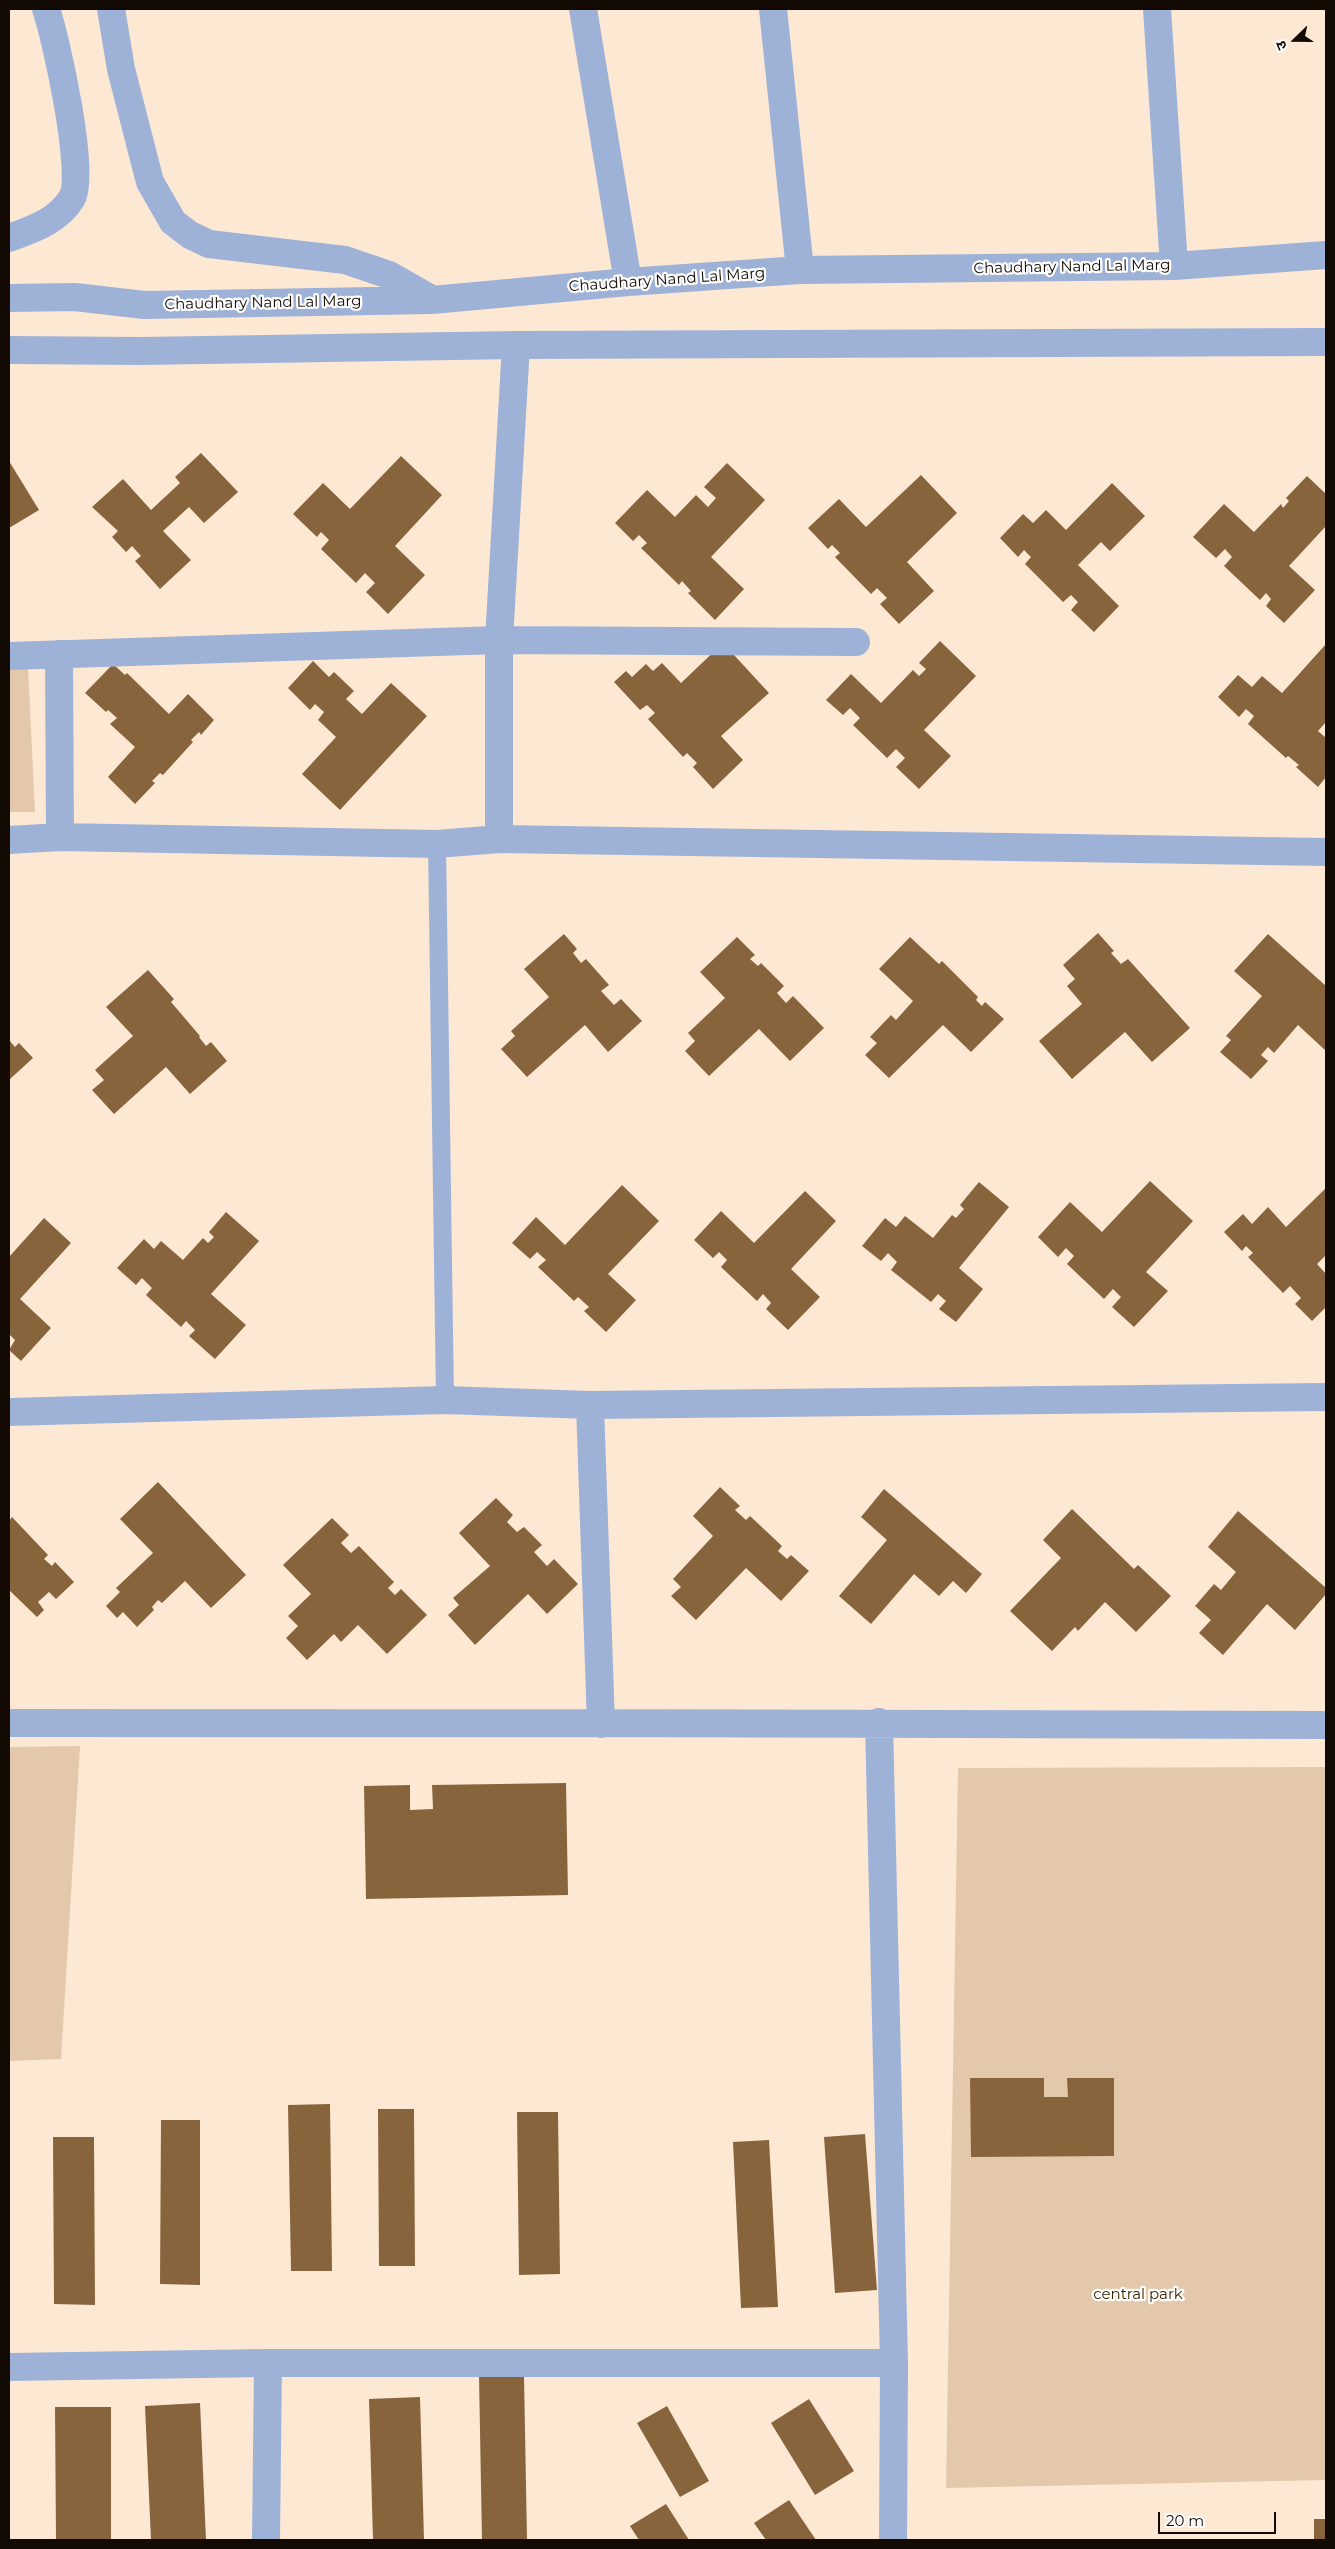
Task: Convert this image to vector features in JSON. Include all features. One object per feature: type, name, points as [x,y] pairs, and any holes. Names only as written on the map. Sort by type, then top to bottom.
[{"type":"street","points":[[9,238],[50,222],[73,197],[77,176],[64,90],[46,9]]},
{"type":"street","points":[[111,9],[121,69],[150,182],[173,222],[190,235],[209,244],[345,260],[370,267],[432,300]]},
{"type":"street","points":[[583,9],[628,282]]},
{"type":"street","points":[[773,9],[800,270]]},
{"type":"street","points":[[1157,9],[1174,266]]},
{"type":"street","name":"Chaudhary Nand Lal Marg","points":[[9,298],[75,297],[144,305],[432,300],[628,282],[800,270],[1174,266],[1326,255]]},
{"type":"street","points":[[9,350],[141,351],[516,345],[1326,342]]},
{"type":"street","points":[[499,839],[500,640],[516,345]]},
{"type":"street","points":[[9,656],[500,640],[856,642]]},
{"type":"street","points":[[59,654],[60,837]]},
{"type":"street","points":[[9,840],[60,837],[437,844],[499,839],[1326,852]]},
{"type":"street","points":[[9,1412],[445,1400],[590,1405],[1326,1397]]},
{"type":"street","points":[[590,1405],[601,1724]]},
{"type":"street","points":[[879,1722],[894,2363],[893,2540]]},
{"type":"street","points":[[9,1723],[601,1724],[879,1722],[1326,1725]]},
{"type":"street","points":[[9,2368],[268,2363],[894,2363]]},
{"type":"street","points":[[266,2540],[268,2363]]},
{"type":"lane","points":[[437,844],[445,1400]]},
{"type":"green space","points":[[27,647],[35,812],[9,812],[9,650]]},
{"type":"green space","points":[[80,1746],[61,2059],[9,2061],[9,1747]]},
{"type":"green space","name":"central park","points":[[1326,1767],[1326,2480],[946,2488],[958,1768]]},
{"type":"building","points":[[201,453],[238,492],[204,523],[189,507],[163,531],[191,560],[160,589],[135,561],[141,556],[132,546],[126,552],[112,537],[118,531],[92,507],[123,479],[151,510],[180,483],[175,477]]},
{"type":"building","points":[[401,456],[442,495],[395,546],[425,575],[388,614],[366,592],[375,583],[365,573],[356,583],[321,549],[329,540],[321,532],[317,537],[293,514],[323,483],[350,509]]},
{"type":"building","points":[[9,461],[39,510],[9,528]]},
{"type":"building","points":[[727,463],[765,500],[711,557],[744,589],[715,620],[688,593],[691,591],[682,581],[679,585],[641,548],[647,543],[639,535],[633,541],[615,523],[647,490],[675,517],[696,495],[708,507],[716,498],[704,487]]},
{"type":"building","points":[[921,475],[957,513],[907,562],[934,591],[899,624],[880,604],[887,598],[877,588],[871,594],[835,557],[840,553],[832,545],[828,549],[808,528],[839,499],[866,527]]},
{"type":"building","points":[[1307,476],[1326,494],[1326,526],[1289,566],[1315,590],[1284,623],[1266,606],[1271,599],[1266,593],[1260,600],[1224,566],[1232,557],[1225,549],[1216,558],[1193,537],[1224,504],[1254,532],[1281,504],[1283,508],[1289,501],[1286,498]]},
{"type":"building","points":[[1112,483],[1145,516],[1110,551],[1101,542],[1078,565],[1119,606],[1094,632],[1071,610],[1078,602],[1071,595],[1063,602],[1025,564],[1031,557],[1024,550],[1018,557],[1000,538],[1023,514],[1033,523],[1046,510],[1066,530]]},
{"type":"building","points":[[940,641],[976,676],[924,730],[951,756],[919,789],[896,767],[905,758],[896,749],[887,758],[853,725],[860,718],[850,708],[843,715],[826,700],[851,674],[881,703],[913,670],[919,676],[926,669],[919,663]]},
{"type":"building","points":[[723,643],[769,693],[721,736],[743,760],[713,789],[693,767],[697,763],[687,753],[683,757],[648,719],[655,713],[647,705],[640,710],[614,682],[626,671],[632,677],[646,664],[653,671],[662,663],[681,683]]},
{"type":"building","points":[[1326,644],[1326,722],[1318,731],[1326,738],[1326,777],[1318,787],[1296,767],[1299,765],[1288,756],[1286,758],[1248,724],[1254,716],[1246,709],[1239,717],[1218,697],[1238,675],[1252,687],[1262,676],[1282,693]]},
{"type":"building","points":[[313,661],[329,677],[334,672],[354,691],[346,699],[362,714],[391,683],[427,716],[340,810],[302,774],[336,737],[318,720],[324,712],[315,704],[310,710],[288,688]]},
{"type":"building","points":[[113,664],[125,675],[127,673],[169,714],[188,694],[214,720],[201,735],[199,732],[191,740],[193,742],[163,775],[160,773],[152,781],[155,783],[135,804],[108,777],[135,747],[110,724],[117,718],[108,710],[106,712],[85,693]]},
{"type":"building","points":[[1098,933],[1114,951],[1111,953],[1121,964],[1128,959],[1190,1028],[1152,1062],[1125,1032],[1072,1079],[1039,1041],[1082,1004],[1067,986],[1075,979],[1063,965]]},
{"type":"building","points":[[564,934],[577,949],[573,953],[581,963],[586,959],[609,985],[601,991],[614,1005],[621,999],[642,1021],[608,1052],[585,1025],[527,1077],[501,1049],[515,1036],[511,1031],[549,997],[524,969]]},
{"type":"building","points":[[1268,934],[1326,986],[1326,1051],[1298,1025],[1274,1053],[1268,1047],[1261,1055],[1268,1061],[1251,1079],[1220,1052],[1231,1040],[1226,1036],[1262,996],[1234,971]]},
{"type":"building","points":[[737,937],[755,955],[750,959],[758,966],[761,963],[784,986],[777,993],[786,1003],[793,996],[824,1028],[790,1061],[759,1029],[709,1076],[685,1051],[695,1041],[688,1033],[725,998],[700,972]]},
{"type":"building","points":[[910,937],[939,964],[942,961],[978,997],[976,1000],[982,1006],[985,1002],[1004,1019],[971,1052],[943,1025],[889,1078],[865,1055],[877,1043],[870,1037],[891,1015],[896,1020],[913,1001],[879,969]]},
{"type":"building","points":[[148,970],[174,999],[171,1002],[200,1036],[206,1046],[211,1042],[227,1061],[190,1094],[166,1067],[114,1114],[92,1090],[104,1080],[95,1070],[133,1036],[106,1007]]},
{"type":"building","points":[[9,1040],[15,1047],[19,1043],[33,1058],[9,1080]]},
{"type":"building","points":[[1150,1181],[1193,1221],[1146,1272],[1168,1291],[1134,1327],[1112,1307],[1121,1297],[1113,1289],[1104,1299],[1067,1264],[1074,1256],[1066,1248],[1058,1257],[1038,1237],[1070,1202],[1102,1232]]},
{"type":"building","points":[[979,1182],[1009,1207],[959,1268],[983,1289],[956,1322],[939,1309],[946,1301],[938,1294],[931,1302],[891,1270],[897,1262],[888,1253],[881,1261],[862,1246],[885,1218],[896,1227],[905,1216],[933,1238],[952,1215],[956,1218],[964,1209],[960,1205]]},
{"type":"building","points":[[622,1185],[659,1221],[608,1274],[636,1300],[606,1332],[584,1311],[589,1307],[578,1297],[574,1301],[538,1267],[546,1260],[537,1252],[530,1259],[512,1243],[536,1217],[565,1245]]},
{"type":"building","points":[[1326,1188],[1326,1255],[1317,1264],[1326,1274],[1326,1307],[1312,1321],[1295,1304],[1301,1298],[1290,1286],[1283,1293],[1248,1257],[1253,1253],[1246,1246],[1242,1251],[1224,1232],[1243,1214],[1252,1224],[1268,1207],[1286,1227]]},
{"type":"building","points":[[805,1191],[836,1221],[791,1269],[820,1297],[788,1330],[766,1309],[771,1303],[763,1294],[757,1301],[721,1267],[727,1260],[719,1252],[713,1258],[694,1240],[721,1211],[754,1243]]},
{"type":"building","points":[[226,1212],[259,1241],[211,1294],[246,1325],[215,1359],[189,1336],[195,1330],[186,1321],[181,1327],[146,1295],[152,1288],[142,1278],[136,1285],[117,1268],[144,1239],[154,1249],[161,1241],[183,1260],[203,1238],[208,1243],[214,1237],[209,1232]]},
{"type":"building","points":[[44,1218],[71,1243],[20,1299],[51,1328],[21,1361],[9,1350],[15,1340],[9,1334],[9,1257]]},
{"type":"building","points":[[158,1482],[246,1575],[211,1608],[185,1581],[162,1603],[158,1600],[152,1607],[154,1610],[137,1627],[123,1612],[117,1618],[106,1606],[120,1592],[116,1588],[153,1553],[120,1519]]},
{"type":"building","points":[[720,1487],[740,1506],[735,1510],[746,1520],[750,1516],[782,1546],[778,1551],[787,1559],[791,1555],[809,1571],[781,1601],[746,1568],[696,1620],[671,1596],[681,1587],[673,1579],[713,1536],[693,1516]]},
{"type":"building","points":[[884,1489],[982,1574],[966,1593],[953,1581],[939,1596],[914,1574],[871,1624],[839,1596],[887,1540],[861,1517]]},
{"type":"building","points":[[496,1498],[513,1515],[507,1522],[517,1532],[524,1527],[542,1545],[534,1552],[547,1566],[554,1559],[578,1584],[547,1614],[528,1594],[475,1645],[448,1615],[459,1605],[453,1598],[490,1566],[459,1533]]},
{"type":"building","points":[[1072,1509],[1134,1569],[1138,1565],[1171,1596],[1136,1632],[1105,1602],[1078,1631],[1075,1627],[1052,1651],[1010,1611],[1061,1558],[1043,1540]]},
{"type":"building","points":[[1238,1511],[1326,1588],[1326,1594],[1295,1630],[1267,1604],[1223,1655],[1199,1633],[1211,1620],[1195,1606],[1214,1584],[1221,1590],[1236,1572],[1208,1547]]},
{"type":"building","points":[[12,1517],[48,1555],[44,1559],[52,1566],[55,1562],[74,1582],[56,1599],[49,1592],[38,1602],[44,1610],[37,1617],[9,1590],[9,1521]]},
{"type":"building","points":[[332,1518],[349,1535],[341,1543],[351,1553],[359,1546],[394,1582],[388,1588],[395,1595],[401,1589],[427,1615],[387,1654],[358,1625],[341,1642],[334,1634],[307,1660],[286,1638],[298,1626],[288,1616],[311,1594],[283,1565]]},
{"type":"building","points":[[566,1783],[568,1895],[366,1899],[364,1786],[410,1785],[410,1810],[433,1809],[432,1785]]},
{"type":"building","points":[[970,2078],[1044,2078],[1044,2097],[1068,2097],[1067,2078],[1114,2078],[1114,2156],[971,2157]]},
{"type":"building","points":[[330,2104],[332,2271],[291,2271],[288,2105]]},
{"type":"building","points":[[378,2109],[414,2109],[415,2266],[379,2266]]},
{"type":"building","points":[[517,2112],[558,2112],[560,2274],[519,2275]]},
{"type":"building","points":[[161,2120],[200,2120],[200,2285],[160,2284]]},
{"type":"building","points":[[865,2134],[877,2290],[835,2293],[824,2137]]},
{"type":"building","points":[[53,2137],[94,2137],[95,2305],[54,2304]]},
{"type":"building","points":[[769,2140],[778,2307],[741,2308],[733,2142]]},
{"type":"building","points":[[479,2376],[524,2376],[527,2540],[482,2540]]},
{"type":"building","points":[[420,2397],[424,2540],[373,2540],[369,2399]]},
{"type":"building","points":[[809,2399],[854,2471],[815,2495],[771,2423]]},
{"type":"building","points":[[200,2403],[206,2540],[151,2540],[145,2406]]},
{"type":"building","points":[[667,2406],[709,2481],[680,2497],[637,2423]]},
{"type":"building","points":[[55,2407],[111,2407],[111,2540],[56,2540]]},
{"type":"building","points":[[789,2500],[816,2540],[766,2540],[754,2523]]},
{"type":"building","points":[[666,2504],[689,2540],[639,2540],[630,2526]]},
{"type":"building","points":[[1314,2519],[1326,2519],[1326,2540],[1314,2540]]}]
